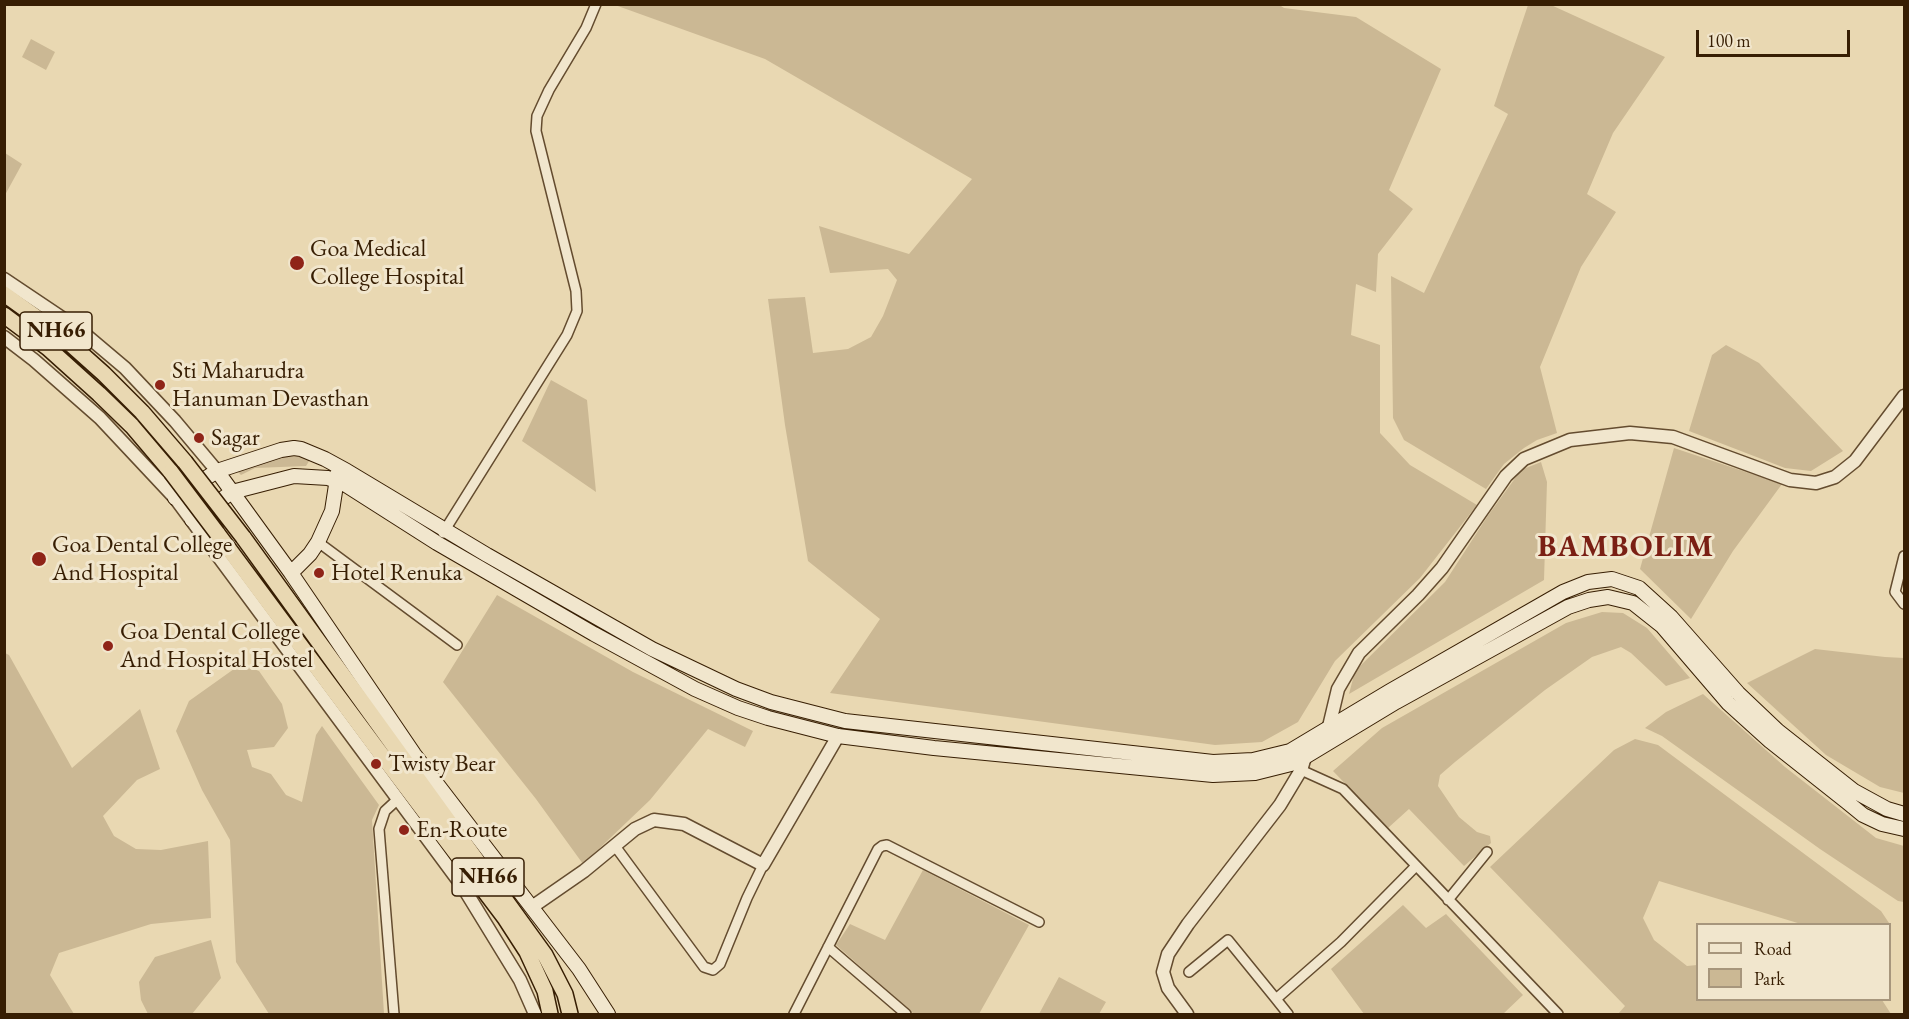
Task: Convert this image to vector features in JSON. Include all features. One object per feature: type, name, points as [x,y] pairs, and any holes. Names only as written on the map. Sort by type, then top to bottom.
[{"type":"highway","name":"NH66","points":[[4,294],[57,332],[104,374],[142,412],[185,462],[243,537],[545,955],[565,994],[570,1014]]},
{"type":"highway","name":"NH66","points":[[4,315],[48,348],[99,394],[132,426],[171,472],[505,918],[527,952],[545,990],[550,1014]]},
{"type":"main road","points":[[175,498],[216,471],[281,450],[301,449],[436,543],[594,634],[695,689],[738,708],[838,736],[934,748],[1213,775],[1255,773],[1295,763],[1328,730],[1390,691],[1563,592],[1588,582],[1612,579],[1639,588],[1671,617],[1738,693],[1778,731],[1854,791],[1887,809],[1905,814]]},
{"type":"main road","points":[[216,471],[291,573],[429,774],[579,969],[608,1014]]},
{"type":"main road","points":[[291,573],[310,554],[318,542],[332,511],[337,473]]},
{"type":"main road","points":[[192,520],[232,492],[294,477],[337,473],[445,530],[652,649],[736,689],[771,702],[820,716],[943,733],[1213,762],[1253,760],[1290,751],[1302,757]]},
{"type":"main road","points":[[1302,757],[1568,607],[1608,597],[1633,603],[1662,626],[1728,702],[1770,741],[1855,808],[1882,824],[1905,829]]},
{"type":"street","points":[[436,543],[567,335],[577,311],[576,291],[536,132],[537,116],[549,90],[586,28],[596,4]]},
{"type":"street","points":[[4,279],[80,330],[125,369],[175,421],[216,471]]},
{"type":"street","points":[[4,337],[49,372],[100,418],[175,498],[464,887],[520,980],[535,1014]]},
{"type":"street","points":[[1325,746],[1338,689],[1359,653],[1442,568],[1506,476],[1524,459],[1570,440],[1630,433],[1673,437],[1790,480],[1816,483],[1835,477],[1856,461],[1905,396]]},
{"type":"street","points":[[318,542],[457,645]]},
{"type":"street","points":[[1905,556],[1895,592],[1905,603]]},
{"type":"street","points":[[615,846],[704,967],[713,970],[720,964],[763,865],[838,736]]},
{"type":"street","points":[[1187,1014],[1168,988],[1163,972],[1168,954],[1188,924],[1280,805],[1302,757],[1343,789],[1557,1014]]},
{"type":"street","points":[[394,1014],[379,829],[385,811],[398,799]]},
{"type":"street","points":[[532,907],[584,871],[635,829],[654,820],[684,824],[763,865]]},
{"type":"street","points":[[794,1014],[878,849],[887,845],[1039,922]]},
{"type":"street","points":[[1448,900],[1487,852]]},
{"type":"street","points":[[1276,999],[1341,942],[1416,866]]},
{"type":"street","points":[[1189,972],[1228,940],[1288,1014]]},
{"type":"street","points":[[828,947],[906,1014]]},
{"type":"green space","points":[[1278,4],[1284,8],[1356,17],[1441,69],[1389,190],[1413,209],[1378,254],[1376,292],[1356,284],[1351,335],[1380,345],[1380,433],[1410,465],[1477,505],[1420,578],[1335,661],[1298,722],[1262,742],[1215,745],[830,693],[880,619],[808,561],[785,425],[768,299],[805,297],[813,353],[848,349],[871,337],[883,316],[897,280],[888,269],[830,273],[819,226],[909,254],[972,179],[765,59],[615,5]]},
{"type":"green space","points":[[1528,5],[1551,5],[1665,57],[1613,133],[1587,194],[1616,212],[1581,267],[1540,367],[1557,433],[1537,440],[1524,448],[1504,464],[1486,489],[1404,440],[1393,418],[1391,276],[1424,293],[1508,114],[1494,106]]},
{"type":"green space","points":[[31,39],[55,52],[46,70],[22,57]]},
{"type":"green space","points":[[5,153],[22,164],[5,195]]},
{"type":"green space","points":[[1726,345],[1759,363],[1843,451],[1811,471],[1785,468],[1689,431],[1712,355]]},
{"type":"green space","points":[[551,380],[587,400],[596,492],[522,441]]},
{"type":"green space","points":[[1674,448],[1782,484],[1733,551],[1691,619],[1640,569]]},
{"type":"green space","points":[[279,450],[311,458],[306,466],[255,468],[241,475],[238,472]]},
{"type":"green space","points":[[1541,462],[1547,482],[1544,580],[1349,694],[1355,671],[1445,582],[1521,470]]},
{"type":"green space","points":[[497,595],[633,672],[753,731],[745,747],[708,729],[650,800],[583,864],[536,799],[443,682]]},
{"type":"green space","points":[[1602,612],[1623,613],[1647,628],[1690,678],[1666,686],[1631,653],[1621,647],[1592,657],[1545,690],[1455,762],[1440,775],[1438,786],[1459,817],[1477,832],[1490,836],[1491,843],[1464,866],[1409,809],[1388,828],[1333,771],[1382,728],[1566,623]]},
{"type":"green space","points":[[1815,649],[1904,658],[1904,793],[1880,787],[1826,755],[1747,683]]},
{"type":"green space","points":[[5,653],[9,655],[72,768],[140,709],[160,769],[137,780],[103,816],[114,836],[136,849],[161,850],[208,841],[211,918],[151,924],[59,953],[50,975],[74,1014],[5,1014]]},
{"type":"green space","points":[[241,664],[259,671],[282,704],[288,728],[274,747],[247,750],[252,767],[271,774],[286,795],[302,802],[316,735],[322,726],[379,805],[372,820],[384,1014],[269,1014],[236,962],[230,840],[202,790],[176,731],[189,701]]},
{"type":"green space","points":[[1703,694],[1785,767],[1876,838],[1904,846],[1904,902],[1898,901],[1820,849],[1662,736],[1645,728],[1666,712]]},
{"type":"green space","points":[[1635,739],[1658,745],[1881,911],[1889,923],[1798,923],[1659,881],[1643,918],[1654,940],[1687,966],[1696,965],[1696,1001],[1883,1001],[1891,1014],[1618,1014],[1625,1006],[1490,867],[1614,750]]},
{"type":"green space","points":[[923,870],[1029,925],[979,1014],[914,1014],[836,945],[850,924],[885,940]]},
{"type":"green space","points":[[1403,905],[1426,928],[1446,914],[1523,995],[1503,1014],[1364,1014],[1331,969]]},
{"type":"green space","points":[[211,940],[221,978],[192,1014],[148,1014],[141,1000],[139,982],[155,957]]},
{"type":"green space","points":[[1059,977],[1106,1002],[1099,1014],[1039,1014]]},
{"type":"place","name":"Goa Medical College Hospital","points":[[297,263]]},
{"type":"place","name":"Sti Maharudra Hanuman Devasthan","points":[[160,385]]},
{"type":"place","name":"Sagar","points":[[199,438]]},
{"type":"place","name":"Goa Dental College And Hospital","points":[[39,559]]},
{"type":"place","name":"Hotel Renuka","points":[[319,573]]},
{"type":"place","name":"Goa Dental College And Hospital Hostel","points":[[108,646]]},
{"type":"place","name":"Twisty Bear","points":[[376,764]]},
{"type":"place","name":"En-Route","points":[[404,830]]},
{"type":"district","name":"BAMBOLIM","points":[[1626,548]]}]
